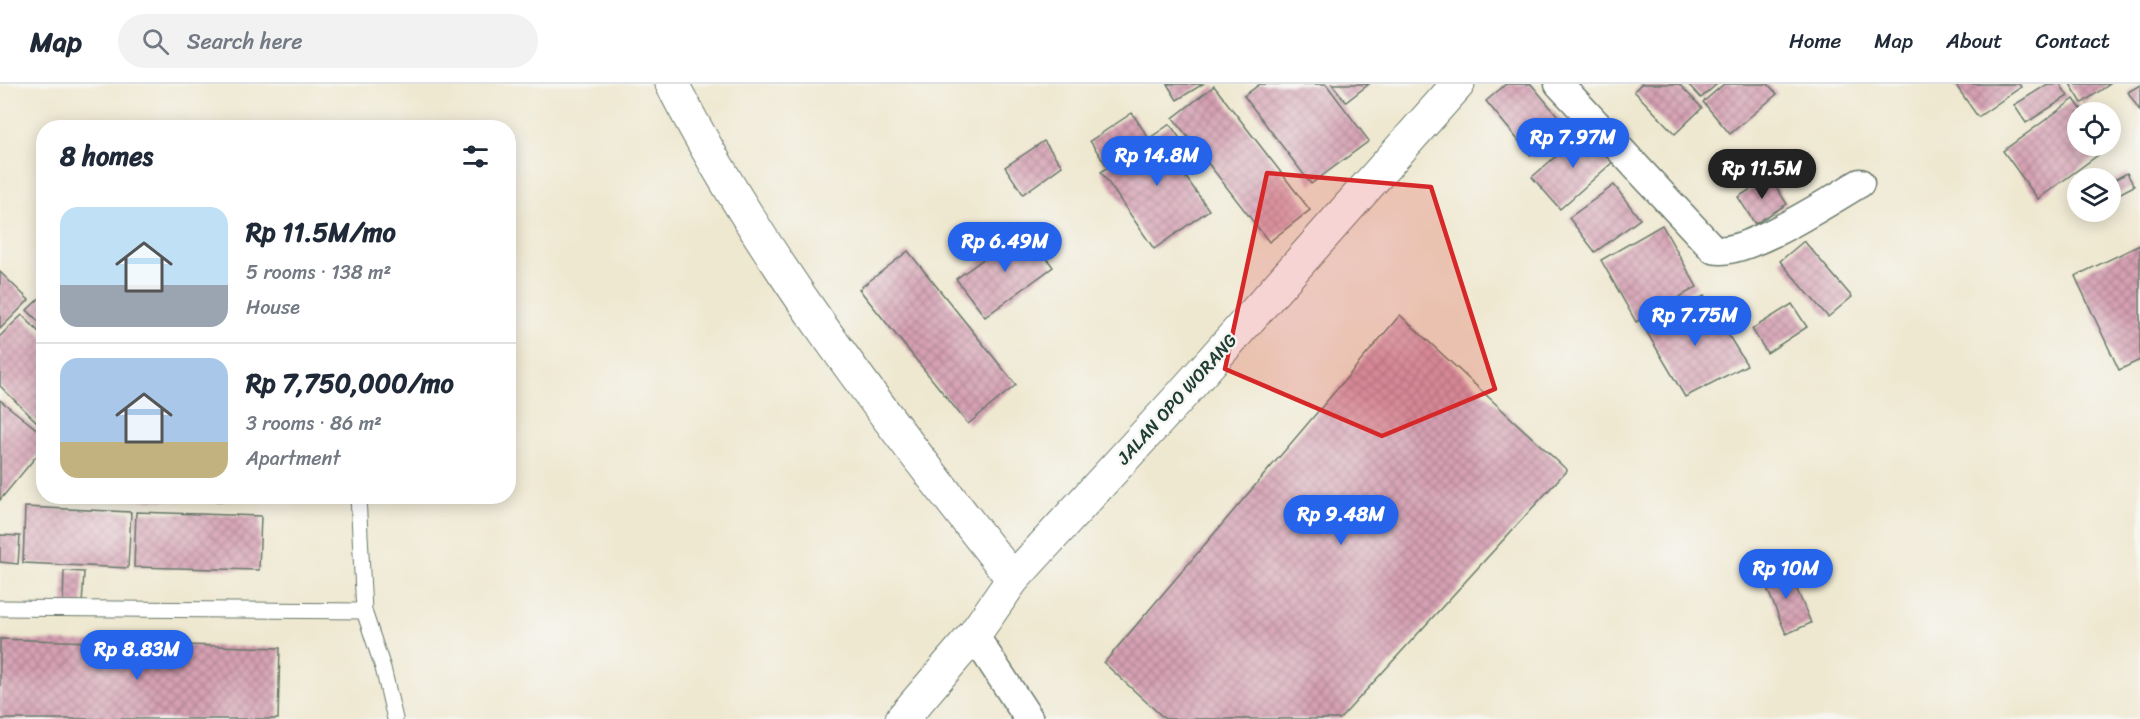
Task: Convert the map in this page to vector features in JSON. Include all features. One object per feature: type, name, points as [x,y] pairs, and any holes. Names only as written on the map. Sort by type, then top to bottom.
[{"type":"street","points":[[672,84],[704,147],[776,263],[877,405],[1013,579]]},
{"type":"street","name":"JALAN OPO WORANG","points":[[902,719],[974,635],[1013,579],[1178,399],[1458,84]]},
{"type":"street","points":[[1559,84],[1713,249],[1722,252],[1734,250],[1777,231],[1860,183]]},
{"type":"street","points":[[974,635],[1029,719]]},
{"type":"lane","points":[[358,504],[364,610],[383,668],[395,719]]},
{"type":"lane","points":[[0,608],[364,610]]},
{"type":"highlighted area","points":[[1267,173],[1431,187],[1495,389],[1382,436],[1225,369]]},
{"type":"building","points":[[1167,84],[1203,84],[1177,100]]},
{"type":"building","points":[[1260,84],[1326,84],[1369,141],[1311,184],[1244,96]]},
{"type":"building","points":[[1332,84],[1369,84],[1346,102]]},
{"type":"building","points":[[1506,84],[1531,84],[1567,127],[1531,156],[1486,101]]},
{"type":"building","points":[[1641,84],[1679,84],[1702,108],[1675,134],[1634,91]]},
{"type":"building","points":[[1688,84],[1717,84],[1701,98]]},
{"type":"building","points":[[1724,84],[1768,84],[1777,94],[1730,134],[1703,102]]},
{"type":"building","points":[[1955,84],[2019,84],[2021,87],[1978,117]]},
{"type":"building","points":[[2048,84],[2060,84],[2068,96],[2026,123],[2014,105]]},
{"type":"building","points":[[2070,84],[2110,84],[2083,102]]},
{"type":"building","points":[[2140,85],[2140,111],[2128,92]]},
{"type":"building","points":[[1214,86],[1310,210],[1269,242],[1173,118]]},
{"type":"building","points":[[2067,104],[2067,156],[2097,156],[2080,168],[2067,168],[2067,178],[2038,199],[2003,151]]},
{"type":"building","points":[[1132,113],[1148,137],[1106,165],[1090,141]]},
{"type":"building","points":[[1170,124],[1192,156],[1178,166],[1209,210],[1154,249],[1101,172]]},
{"type":"building","points":[[1586,130],[1614,161],[1560,209],[1532,177]]},
{"type":"building","points":[[1044,141],[1062,166],[1023,194],[1005,167]]},
{"type":"building","points":[[2127,173],[2134,186],[2121,193],[2121,176]]},
{"type":"building","points":[[1770,177],[1787,204],[1755,224],[1738,197]]},
{"type":"building","points":[[1614,185],[1640,219],[1595,252],[1569,218]]},
{"type":"building","points":[[1662,225],[1697,287],[1636,322],[1601,260]]},
{"type":"building","points":[[1025,229],[1053,267],[985,317],[956,279]]},
{"type":"building","points":[[1804,241],[1852,297],[1828,317],[1780,261]]},
{"type":"building","points":[[2140,245],[2140,360],[2119,370],[2075,276]]},
{"type":"building","points":[[908,251],[1016,385],[968,424],[859,289]]},
{"type":"building","points":[[0,272],[29,300],[0,329]]},
{"type":"building","points":[[1704,296],[1747,365],[1685,397],[1645,329]]},
{"type":"building","points":[[36,302],[36,319],[27,310]]},
{"type":"building","points":[[1792,304],[1807,327],[1767,353],[1752,329]]},
{"type":"building","points":[[22,315],[36,329],[36,421],[0,386],[0,336]]},
{"type":"building","points":[[1400,315],[1567,470],[1340,719],[1165,719],[1104,663]]},
{"type":"building","points":[[0,400],[36,429],[36,457],[0,500]]},
{"type":"building","points":[[25,507],[131,512],[128,568],[23,563]]},
{"type":"building","points":[[136,512],[261,516],[259,570],[134,567]]},
{"type":"building","points":[[0,535],[20,536],[18,564],[0,562]]},
{"type":"building","points":[[1787,566],[1811,623],[1786,634],[1762,576]]},
{"type":"building","points":[[64,571],[84,572],[82,605],[63,604]]},
{"type":"building","points":[[0,639],[280,648],[278,719],[0,719]]}]
